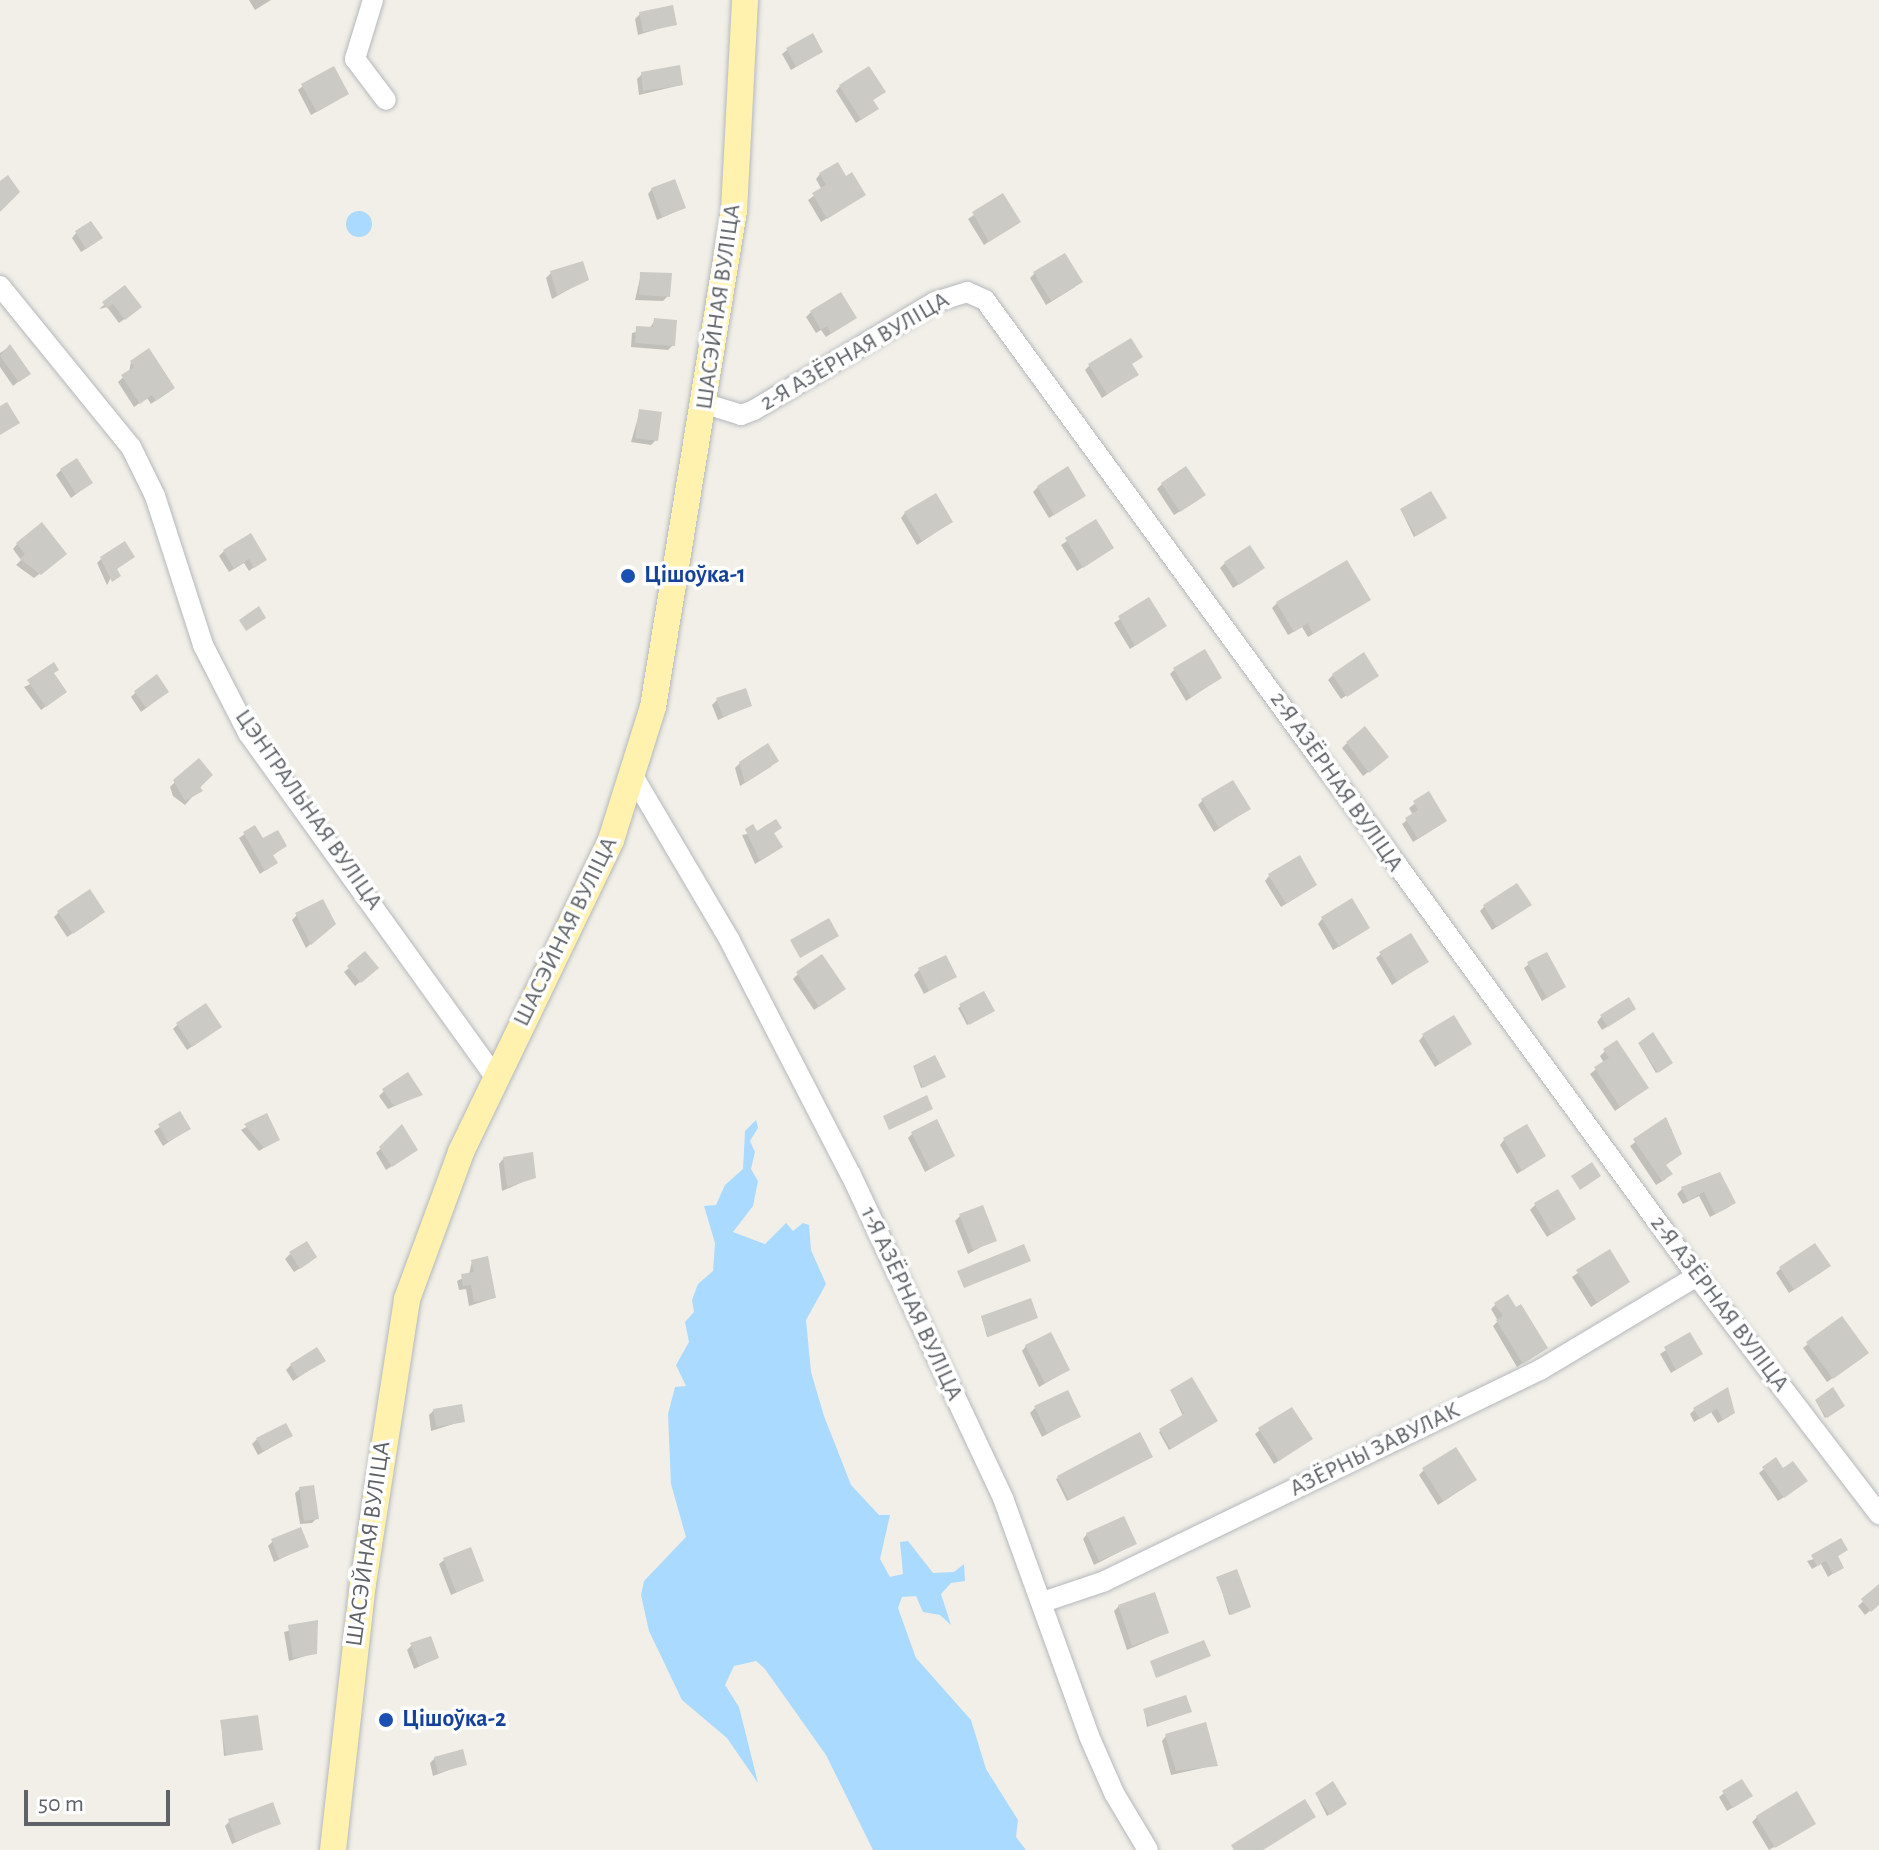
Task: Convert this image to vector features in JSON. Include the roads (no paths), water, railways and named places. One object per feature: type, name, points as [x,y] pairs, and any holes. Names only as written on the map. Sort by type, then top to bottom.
[{"type":"main road","name":"ШАСЭЙНАЯ ВУЛІЦА","points":[[333,1850],[363,1584],[407,1299],[434,1216],[496,1078],[602,862],[633,776],[669,631],[734,211],[745,0]]},
{"type":"street","points":[[373,0],[355,59],[386,100]]},
{"type":"street","name":"ЦЭНТРАЛЬНАЯ ВУЛІЦА","points":[[0,286],[131,447],[155,496],[203,645],[248,733],[496,1078]]},
{"type":"street","name":"2-Я АЗЁРНАЯ ВУЛІЦА","points":[[706,404],[741,415],[935,302],[967,292],[985,300],[1697,1276],[1879,1514]]},
{"type":"street","name":"1-Я АЗЁРНАЯ ВУЛІЦА","points":[[633,776],[793,1058],[1003,1498],[1089,1736],[1114,1793],[1148,1850]]},
{"type":"street","name":"АЗЁРНЫ ЗАВУЛАК","points":[[1043,1602],[1105,1581],[1540,1370],[1697,1276]]},
{"type":"water","points":[[359,211],[368,215],[372,224],[368,233],[359,237],[350,233],[346,224],[350,215]]},
{"type":"water","points":[[756,1120],[758,1128],[750,1141],[755,1152],[751,1169],[758,1181],[753,1206],[733,1232],[765,1244],[786,1223],[793,1231],[803,1223],[809,1225],[811,1250],[826,1284],[806,1320],[811,1372],[824,1416],[851,1485],[879,1515],[890,1515],[880,1559],[890,1577],[903,1574],[900,1542],[908,1541],[933,1573],[954,1572],[964,1564],[965,1581],[951,1583],[941,1594],[951,1625],[940,1615],[923,1612],[916,1596],[902,1597],[898,1608],[916,1658],[971,1720],[986,1769],[1018,1820],[1016,1837],[1026,1850],[873,1850],[826,1755],[765,1669],[756,1661],[734,1666],[725,1685],[739,1707],[758,1783],[727,1738],[682,1700],[649,1631],[641,1595],[644,1581],[686,1537],[671,1484],[668,1414],[675,1387],[686,1386],[676,1365],[689,1342],[685,1322],[694,1312],[692,1300],[698,1284],[713,1271],[715,1243],[704,1206],[716,1205],[725,1185],[743,1169],[745,1131]]},
{"type":"place","name":"Цішоўка-1","points":[[628,576]]},
{"type":"place","name":"Цішоўка-2","points":[[386,1720]]}]
